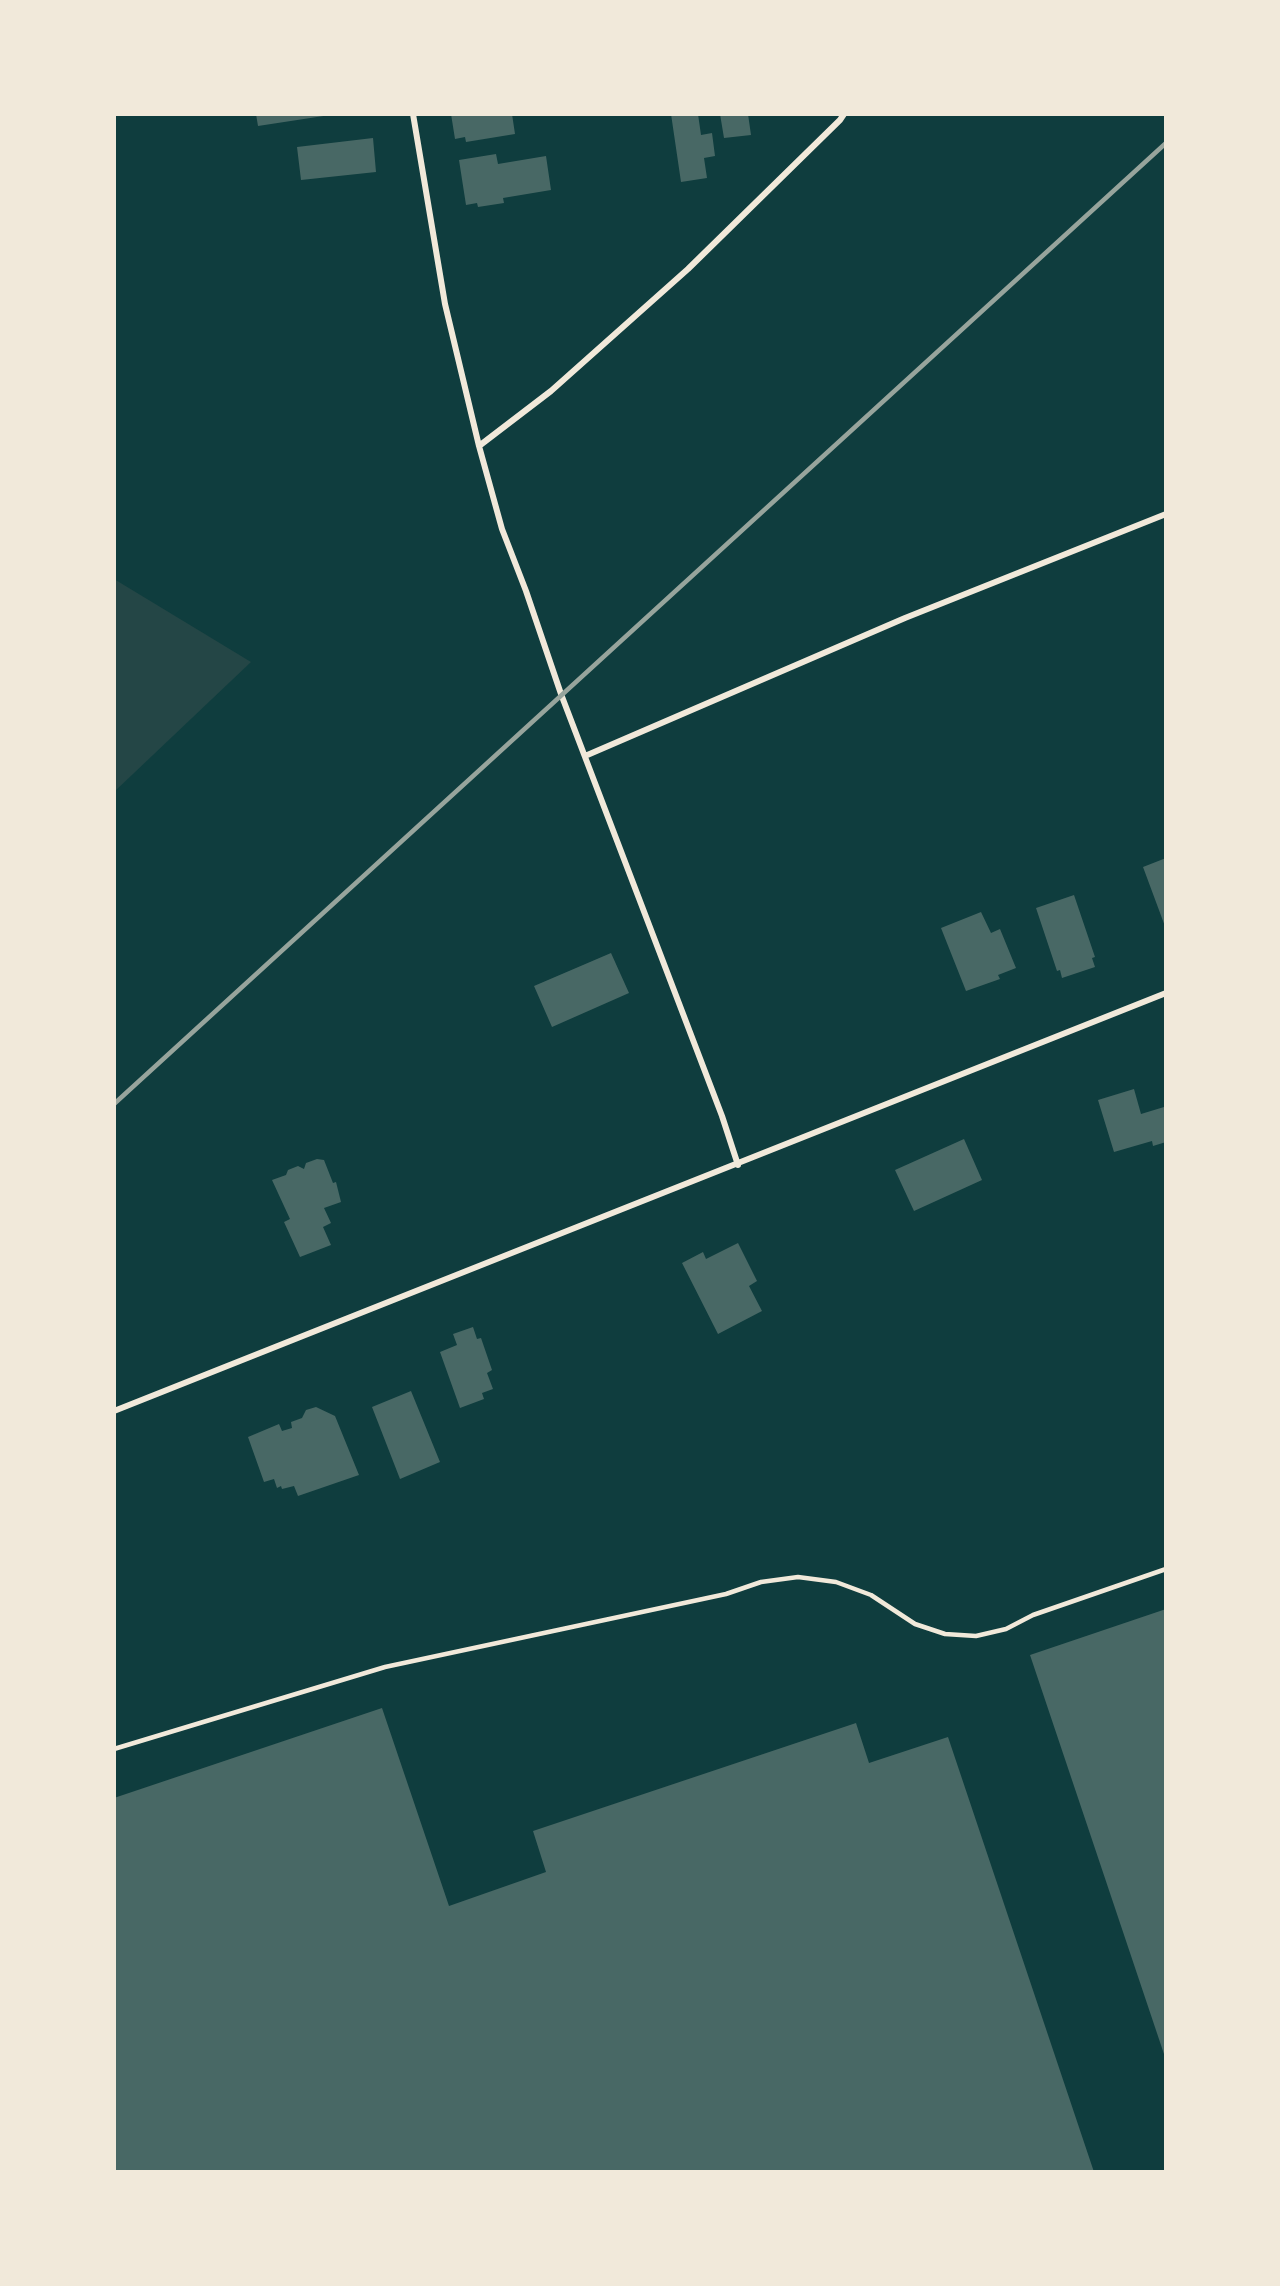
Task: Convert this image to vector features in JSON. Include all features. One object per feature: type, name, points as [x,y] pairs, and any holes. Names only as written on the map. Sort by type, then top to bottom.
[{"type":"street","points":[[413,114],[445,304],[479,446],[502,529],[561,694],[722,1116],[738,1165]]},
{"type":"street","points":[[479,446],[551,391],[688,269],[844,114]]},
{"type":"street","points":[[585,756],[905,618],[1166,514]]},
{"type":"street","points":[[114,1411],[738,1165],[1166,993]]},
{"type":"lane","points":[[114,1749],[385,1667],[726,1594],[761,1581],[798,1577],[836,1582],[871,1595],[915,1624],[945,1634],[976,1636],[1006,1629],[1033,1615],[1166,1569]]},
{"type":"shaded area","points":[[114,579],[251,662],[114,792]]},
{"type":"building","points":[[256,114],[330,114],[330,115],[258,126]]},
{"type":"building","points":[[451,114],[512,114],[515,134],[466,142],[465,137],[455,139]]},
{"type":"building","points":[[671,114],[698,114],[701,135],[712,133],[715,156],[704,158],[707,178],[681,182]]},
{"type":"building","points":[[720,114],[748,114],[751,135],[724,138]]},
{"type":"building","points":[[373,138],[376,172],[301,180],[297,147]]},
{"type":"building","points":[[496,154],[498,164],[546,156],[551,190],[503,198],[504,203],[478,207],[477,203],[466,205],[459,160]]},
{"type":"building","points":[[1166,858],[1166,929],[1143,867]]},
{"type":"building","points":[[1074,895],[1095,957],[1092,958],[1095,967],[1062,978],[1060,970],[1057,971],[1036,908]]},
{"type":"building","points":[[981,912],[991,933],[1000,929],[1016,968],[998,975],[1000,979],[966,991],[941,928]]},
{"type":"building","points":[[611,953],[629,993],[552,1027],[534,986]]},
{"type":"building","points":[[1134,1089],[1141,1114],[1164,1107],[1166,1142],[1153,1146],[1152,1141],[1114,1152],[1098,1100]]},
{"type":"building","points":[[964,1139],[982,1180],[914,1211],[895,1170]]},
{"type":"building","points":[[317,1159],[324,1160],[333,1183],[336,1182],[341,1202],[324,1208],[331,1223],[323,1227],[331,1245],[300,1257],[284,1222],[290,1219],[272,1180],[286,1175],[288,1170],[298,1166],[304,1169],[306,1163]]},
{"type":"building","points":[[738,1243],[757,1281],[749,1286],[762,1311],[718,1334],[682,1263],[703,1252],[706,1259]]},
{"type":"building","points":[[473,1327],[477,1339],[481,1338],[492,1370],[487,1373],[493,1389],[482,1393],[484,1399],[460,1408],[440,1352],[457,1345],[453,1334]]},
{"type":"building","points":[[411,1391],[440,1462],[400,1479],[372,1407]]},
{"type":"building","points":[[316,1407],[335,1416],[359,1475],[298,1496],[294,1486],[282,1489],[281,1486],[277,1488],[274,1479],[264,1482],[248,1437],[279,1424],[282,1431],[292,1428],[291,1422],[302,1418],[306,1410]]},
{"type":"building","points":[[1166,1609],[1166,2060],[1030,1655]]},
{"type":"building","points":[[382,1708],[449,1906],[546,1872],[533,1831],[856,1723],[869,1763],[948,1737],[1094,2172],[114,2172],[114,1798]]},
{"type":"railway","points":[[114,1104],[1166,143]]}]
